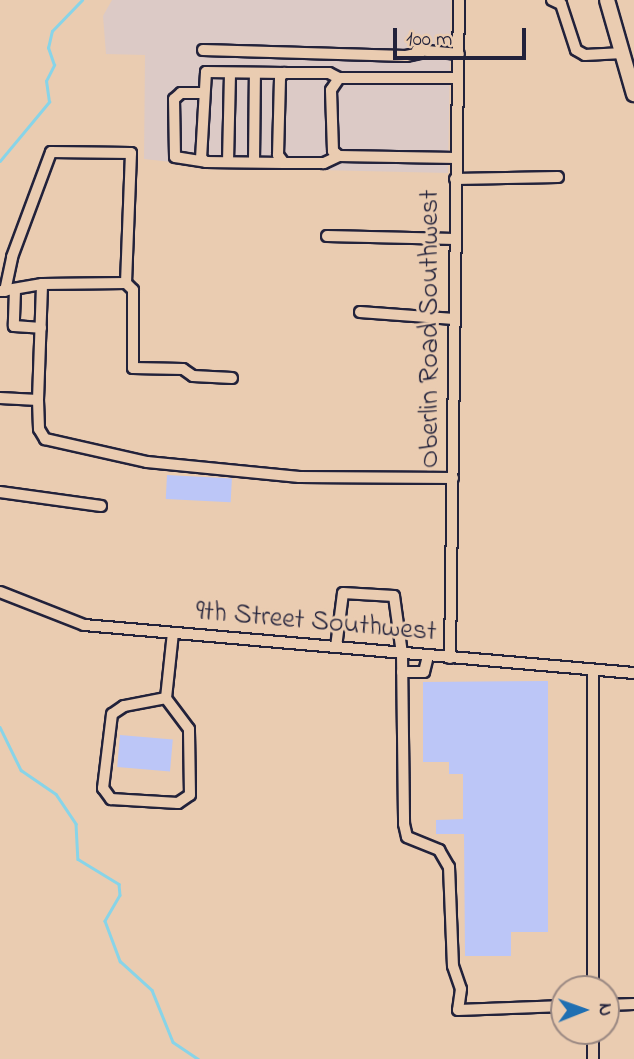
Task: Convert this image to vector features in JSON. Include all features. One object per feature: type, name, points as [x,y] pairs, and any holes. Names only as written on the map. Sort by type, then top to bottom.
[{"type":"main road","points":[[607,0],[634,94]]},
{"type":"street","name":"Oberlin Road Southwest","points":[[450,658],[459,0]]},
{"type":"street","points":[[552,0],[561,4],[576,50],[584,55],[623,53]]},
{"type":"street","points":[[203,50],[459,54]]},
{"type":"street","points":[[206,162],[201,158],[202,93],[206,72],[329,73],[339,78],[458,78]]},
{"type":"street","points":[[228,162],[230,72]]},
{"type":"street","points":[[254,162],[256,73]]},
{"type":"street","points":[[284,73],[278,155],[284,163]]},
{"type":"street","points":[[339,78],[331,90],[333,151],[339,156]]},
{"type":"street","points":[[202,93],[181,93],[174,99],[175,157],[206,162],[284,163],[324,163],[339,156],[456,158]]},
{"type":"street","points":[[41,328],[14,326],[7,291],[12,257],[51,152],[131,153],[126,283]]},
{"type":"street","points":[[455,179],[558,177]]},
{"type":"street","points":[[327,236],[455,239]]},
{"type":"street","points":[[7,291],[42,284],[126,283],[133,290],[133,368],[183,369],[193,376],[232,378]]},
{"type":"street","points":[[42,284],[38,429],[45,439],[147,462],[299,477],[453,478]]},
{"type":"street","points":[[360,312],[454,319]]},
{"type":"street","points":[[0,398],[38,400]]},
{"type":"street","points":[[0,492],[101,506]]},
{"type":"street","name":"9th Street Southwest","points":[[0,592],[73,622],[634,673]]},
{"type":"street","points":[[336,647],[343,593],[394,596],[402,653],[404,824],[407,837],[439,850],[449,867],[453,966],[461,989],[458,1010],[550,1007]]},
{"type":"street","points":[[166,698],[124,706],[111,715],[103,788],[111,799],[178,803],[190,795],[189,729],[166,698],[173,633]]},
{"type":"street","points":[[402,672],[424,672],[428,656]]},
{"type":"street","points":[[593,670],[593,975]]},
{"type":"shaded area","points":[[112,0],[451,0],[448,173],[227,168],[144,159],[145,55],[106,54],[103,16]]},
{"type":"building","points":[[167,475],[232,478],[231,502],[166,499]]},
{"type":"building","points":[[548,681],[548,932],[511,932],[511,956],[465,956],[464,834],[436,834],[436,820],[463,819],[463,774],[449,774],[449,762],[423,762],[423,682]]},
{"type":"building","points":[[120,735],[173,740],[170,771],[117,767]]},
{"type":"waterway","points":[[0,161],[49,102],[46,81],[54,65],[48,48],[52,31],[82,0]]},
{"type":"waterway","points":[[0,727],[21,770],[56,794],[76,824],[78,859],[119,884],[120,895],[105,921],[120,961],[152,990],[173,1042],[198,1059]]}]
